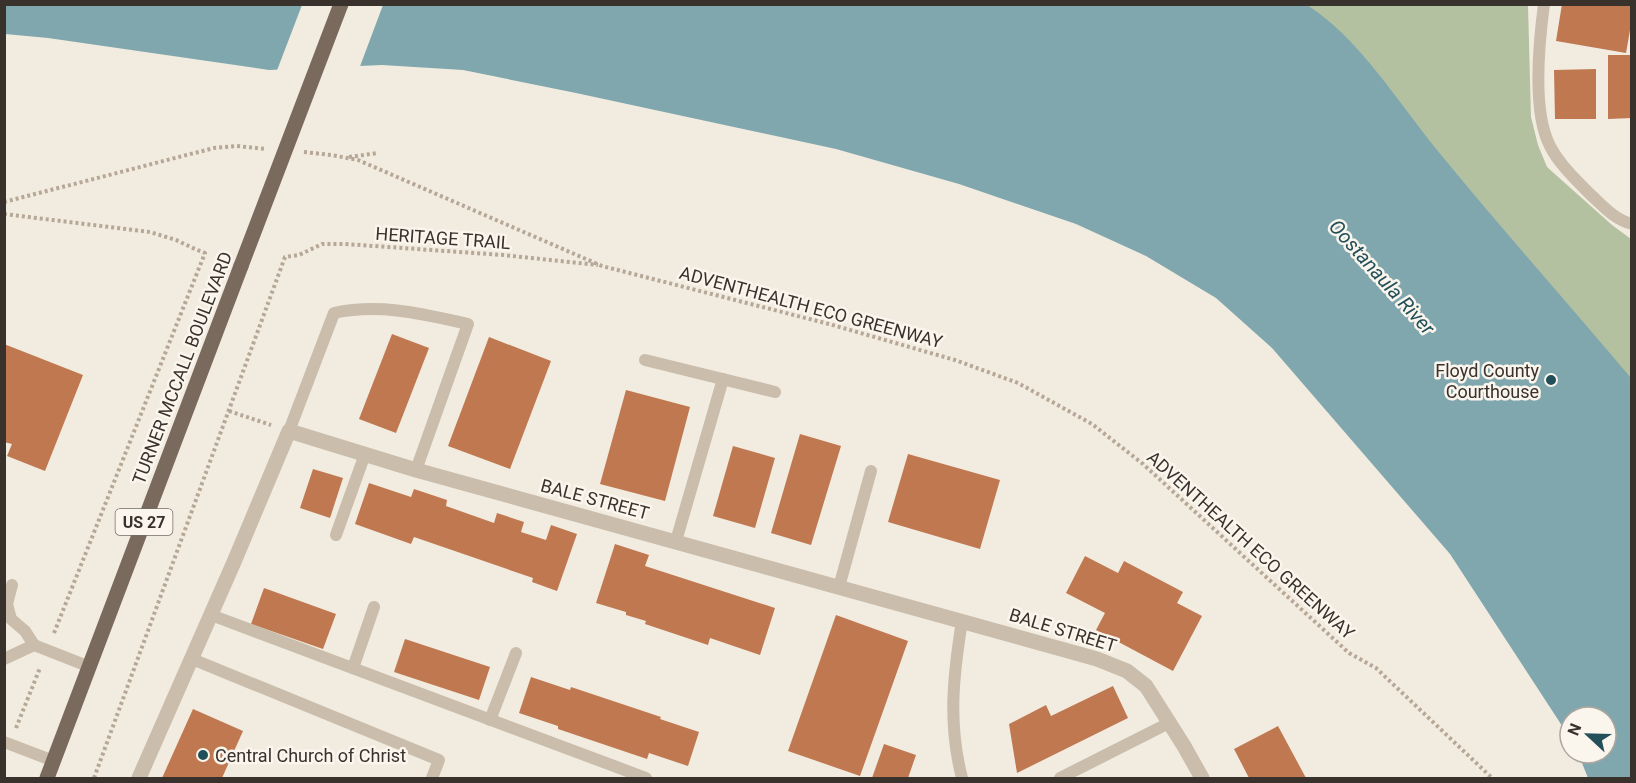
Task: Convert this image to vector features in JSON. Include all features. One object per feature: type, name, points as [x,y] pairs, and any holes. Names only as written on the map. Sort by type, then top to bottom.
[{"type":"main road","name":"TURNER MCCALL BOULEVARD","points":[[47,778],[341,4]]},
{"type":"street","name":"BALE STREET","points":[[289,431],[416,470],[963,621],[1098,659],[1127,670],[1146,686],[1202,778]]},
{"type":"street","points":[[139,778],[289,431]]},
{"type":"lane","points":[[1544,4],[1539,44],[1540,116],[1549,145],[1562,164],[1604,207],[1623,222],[1632,224]]},
{"type":"lane","points":[[289,431],[334,312],[355,308],[410,311],[468,324],[416,470]]},
{"type":"lane","points":[[645,360],[775,392]]},
{"type":"lane","points":[[676,541],[723,379]]},
{"type":"lane","points":[[336,535],[365,454]]},
{"type":"lane","points":[[838,587],[871,471]]},
{"type":"lane","points":[[12,585],[7,604],[11,619],[25,630],[34,645],[90,667]]},
{"type":"lane","points":[[353,669],[374,607]]},
{"type":"lane","points":[[211,615],[646,778]]},
{"type":"lane","points":[[962,778],[956,757],[953,690],[963,621]]},
{"type":"lane","points":[[4,659],[34,645]]},
{"type":"lane","points":[[490,720],[516,653]]},
{"type":"lane","points":[[192,659],[439,760],[432,778]]},
{"type":"lane","points":[[1060,778],[1169,723]]},
{"type":"lane","points":[[7,743],[54,761]]},
{"type":"path","points":[[4,202],[214,148],[272,150]]},
{"type":"path","name":"ADVENTHEALTH ECO GREENWAY","points":[[296,152],[358,160],[602,266],[807,318],[955,360],[1018,383],[1057,403],[1092,424],[1143,464],[1349,653],[1376,668],[1491,778]]},
{"type":"path","points":[[345,158],[378,153]]},
{"type":"path","points":[[4,214],[150,232],[176,240],[205,253],[47,650],[7,743]]},
{"type":"path","name":"HERITAGE TRAIL","points":[[229,411],[285,257],[299,255],[322,244],[345,244],[503,255],[602,266]]},
{"type":"path","points":[[94,778],[229,411],[289,431]]},
{"type":"green space","name":"Floyd County Courthouse","points":[[1127,5],[1528,5],[1531,117],[1538,145],[1547,167],[1631,239],[1631,601]]},
{"type":"water","name":"Oostanaula River","points":[[4,5],[1307,5],[1344,35],[1361,53],[1461,179],[1631,378],[1631,778],[1588,778],[1583,765],[1618,765],[1618,705],[1558,705],[1558,720],[1450,554],[1272,348],[1216,298],[1146,256],[1076,224],[959,184],[836,149],[463,70],[382,65],[269,70],[48,38],[5,34]]},
{"type":"pier","points":[[302,5],[383,5],[359,69],[276,73]]},
{"type":"building","points":[[1562,4],[1632,4],[1632,19],[1626,53],[1556,41]]},
{"type":"building","points":[[1608,55],[1632,55],[1632,118],[1608,119]]},
{"type":"building","points":[[1596,69],[1596,119],[1555,119],[1554,70]]},
{"type":"building","points":[[392,334],[429,348],[396,433],[359,419]]},
{"type":"building","points":[[489,337],[551,361],[510,469],[448,446]]},
{"type":"building","points":[[4,344],[83,375],[45,471],[7,456],[12,444],[4,442]]},
{"type":"building","points":[[626,390],[690,407],[665,501],[600,484]]},
{"type":"building","points":[[800,434],[841,446],[811,545],[771,533]]},
{"type":"building","points":[[733,446],[775,458],[755,528],[713,516]]},
{"type":"building","points":[[908,454],[1000,480],[980,549],[888,522]]},
{"type":"building","points":[[313,469],[343,478],[330,518],[300,508]]},
{"type":"building","points":[[369,483],[411,497],[414,489],[447,500],[446,506],[494,523],[497,513],[524,522],[521,532],[546,540],[551,525],[577,534],[557,591],[532,582],[533,578],[414,537],[411,544],[355,524]]},
{"type":"building","points":[[615,544],[649,555],[645,566],[775,608],[760,655],[710,638],[708,645],[645,624],[646,621],[626,615],[626,612],[596,603]]},
{"type":"building","points":[[1085,556],[1118,573],[1124,561],[1183,592],[1177,603],[1202,616],[1173,671],[1096,630],[1105,613],[1066,593]]},
{"type":"building","points":[[264,588],[336,614],[323,649],[251,624]]},
{"type":"building","points":[[836,615],[908,641],[860,776],[788,751]]},
{"type":"building","points":[[405,639],[490,667],[479,700],[394,672]]},
{"type":"building","points":[[531,677],[570,690],[571,687],[699,732],[688,766],[649,753],[647,759],[558,729],[558,726],[519,713]]},
{"type":"building","points":[[1113,686],[1128,718],[1017,773],[1009,724],[1046,705],[1051,716]]},
{"type":"building","name":"Central Church of Christ","points":[[193,709],[243,731],[222,778],[162,778]]},
{"type":"building","points":[[1278,726],[1306,778],[1249,778],[1234,749]]},
{"type":"building","points":[[884,744],[916,755],[908,778],[872,778]]},
{"type":"place","name":"Floyd County Courthouse","points":[[1551,380]]},
{"type":"place","name":"Central Church of Christ","points":[[203,755]]}]
